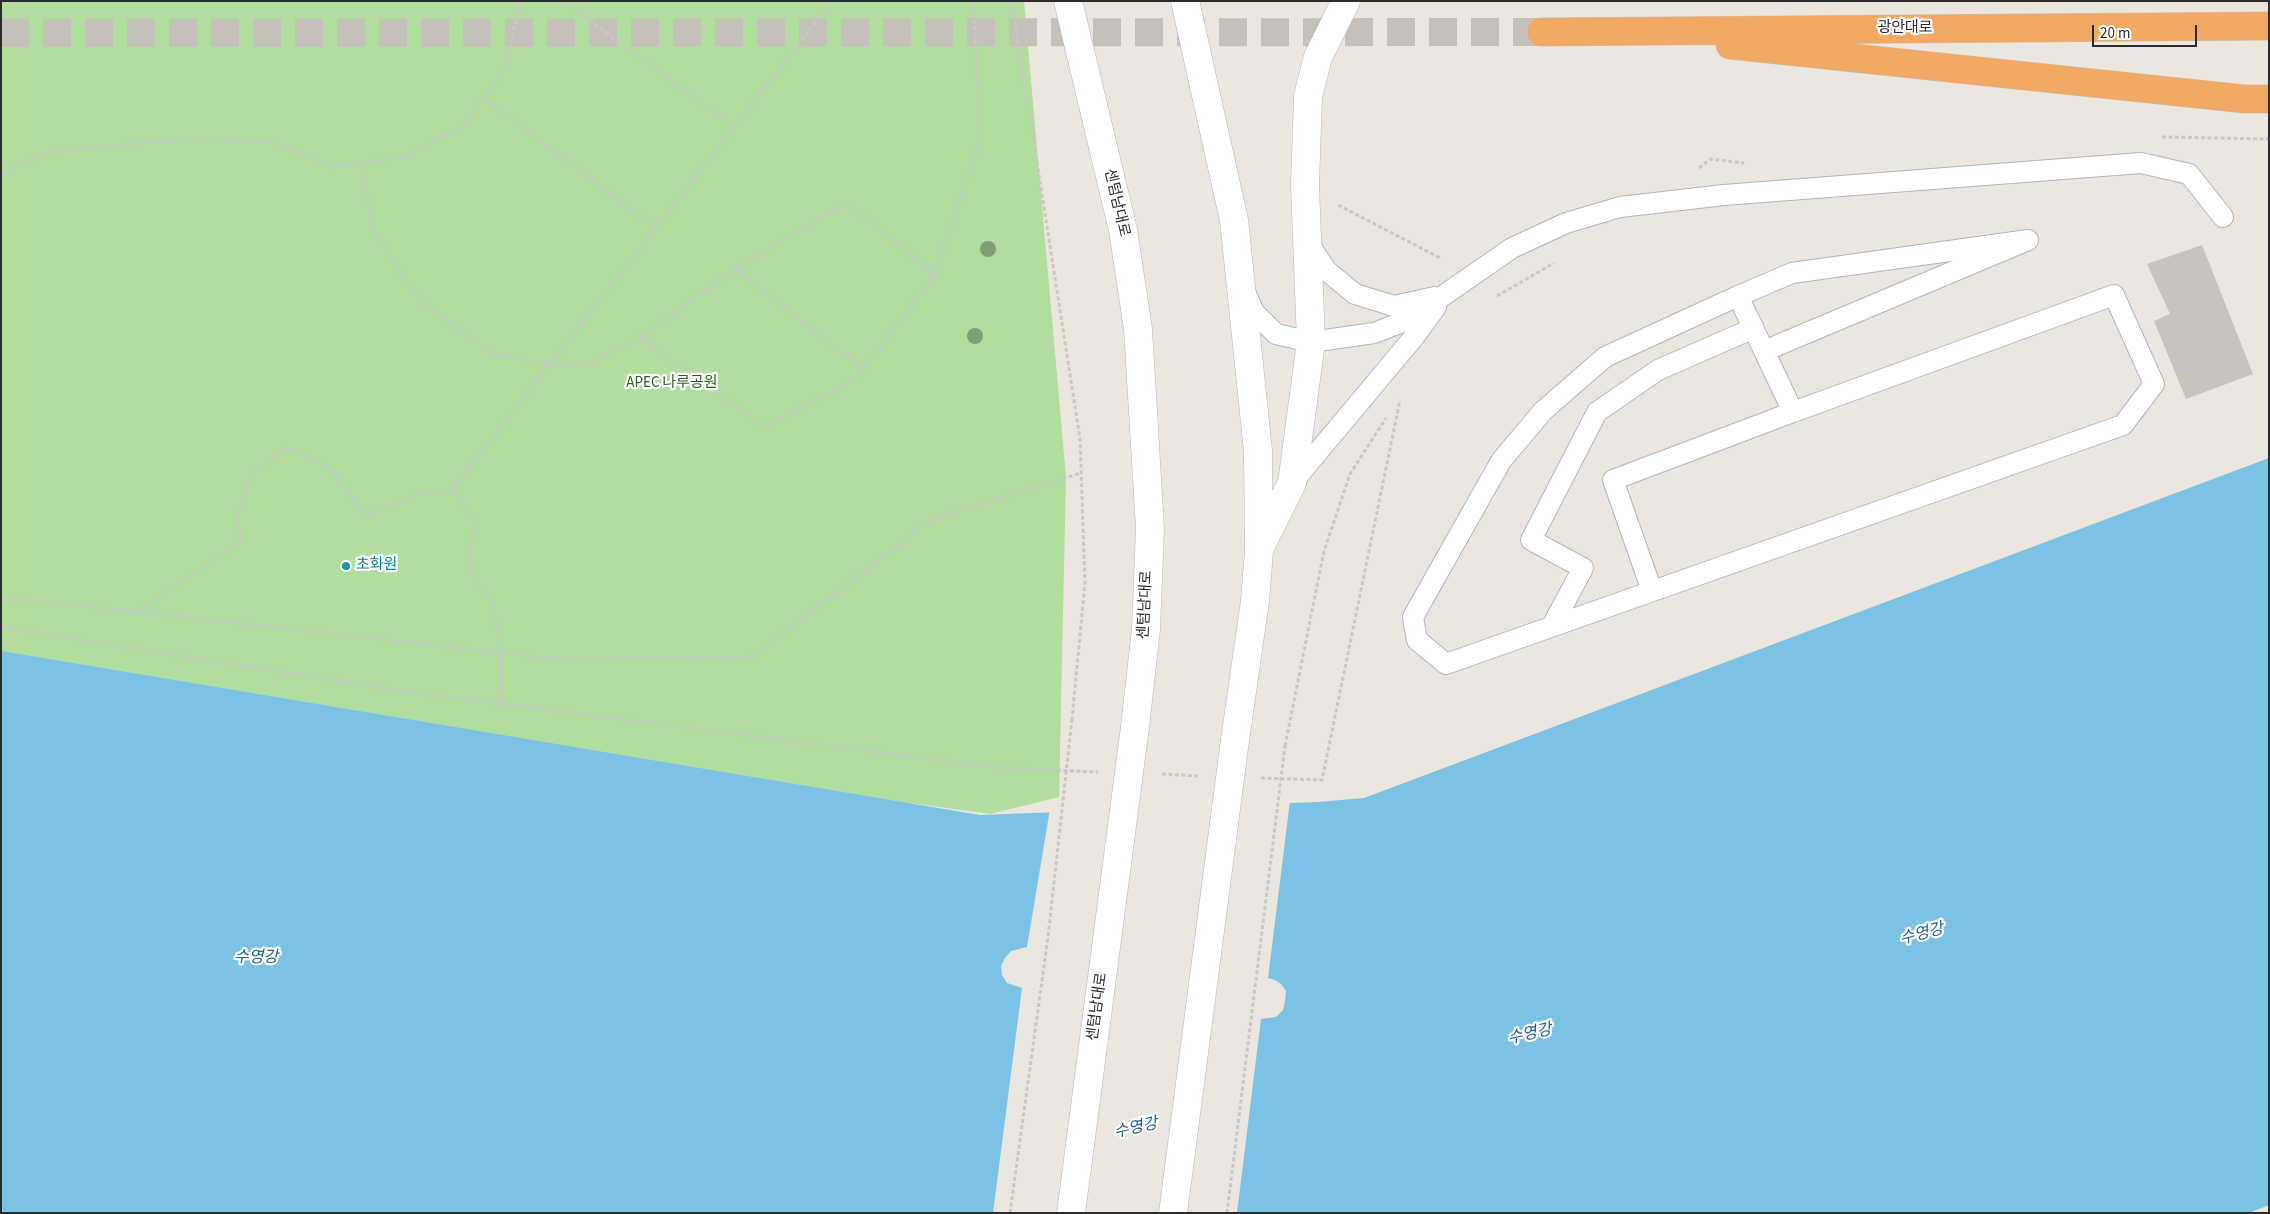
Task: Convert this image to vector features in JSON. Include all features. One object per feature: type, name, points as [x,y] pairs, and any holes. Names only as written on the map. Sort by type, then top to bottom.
[{"type":"highway","name":"광안대로","points":[[1541,32],[2269,26]]},
{"type":"highway","points":[[1594,31],[2245,99],[2269,99]]},
{"type":"main road","name":"센텀남대로","points":[[1068,1],[1123,230],[1138,329],[1150,528],[1146,629],[1135,727],[1071,1213]]},
{"type":"main road","points":[[1173,1213],[1255,601],[1259,550],[1258,451],[1234,220],[1185,1]]},
{"type":"main road","points":[[1259,550],[1292,483],[1311,342],[1305,185],[1308,96],[1318,57],[1346,1]]},
{"type":"lane","points":[[1240,283],[1254,312],[1276,334],[1311,342],[1374,333],[1408,320],[1512,248],[1566,223],[1620,207],[1724,194],[2141,163],[2189,174],[2222,217]]},
{"type":"lane","points":[[1652,591],[1613,480],[2114,295],[2154,384],[2123,425],[1446,664],[1417,640],[1413,617],[1501,461],[1543,411],[1605,357],[1792,273],[2028,240],[1764,351]]},
{"type":"lane","points":[[1307,241],[1327,271],[1355,294],[1394,306],[1445,296]]},
{"type":"lane","points":[[1292,483],[1414,337],[1445,296]]},
{"type":"lane","points":[[1738,296],[1793,412]]},
{"type":"lane","points":[[1552,626],[1583,568],[1531,540],[1597,412],[1658,370],[1754,328]]},
{"type":"path","points":[[1,173],[49,152],[182,140],[272,140],[331,167],[405,157],[464,126],[505,68],[521,1]]},
{"type":"path","points":[[564,1],[734,127]]},
{"type":"path","points":[[136,612],[241,542],[238,514],[253,474],[285,448],[326,465],[365,515],[418,494],[452,490],[832,1]]},
{"type":"path","points":[[640,337],[765,427],[853,381],[935,274],[982,135],[973,1]]},
{"type":"path","points":[[1010,1213],[1048,937],[1086,583],[1080,439],[1012,1]]},
{"type":"path","points":[[483,98],[656,228]]},
{"type":"path","points":[[362,163],[373,229],[418,298],[491,353],[549,365],[588,364],[640,337],[734,269],[846,202],[935,274]]},
{"type":"path","points":[[1339,197],[1338,206],[1442,260]]},
{"type":"path","points":[[734,269],[863,368]]},
{"type":"path","points":[[1227,1213],[1285,746],[1324,551],[1350,474],[1401,395]]},
{"type":"path","points":[[1,598],[555,659],[750,658],[933,518],[1081,473]]},
{"type":"path","points":[[452,490],[477,521],[470,551],[473,576],[494,605],[501,652],[502,705]]},
{"type":"green space","name":"APEC 나루공원","points":[[1,1],[1024,1],[1066,477],[1059,797],[990,814],[1,679]]},
{"type":"water","name":"수영강","points":[[2269,458],[2269,1205],[2249,1213],[1,1213],[1,651],[980,815],[1318,802],[1364,798]]},
{"type":"pier","points":[[1290,801],[1268,978],[1281,984],[1286,991],[1285,1001],[1283,1010],[1276,1017],[1261,1019],[1237,1213],[993,1213],[1022,988],[1007,983],[1002,975],[1001,966],[1011,951],[1027,947],[1050,809]]},
{"type":"building","points":[[2202,245],[2253,374],[2186,399],[2154,321],[2170,314],[2147,264]]},
{"type":"tunnel","points":[[1,33],[1541,32]]},
{"type":"place","name":"초화원","points":[[346,566]]}]
